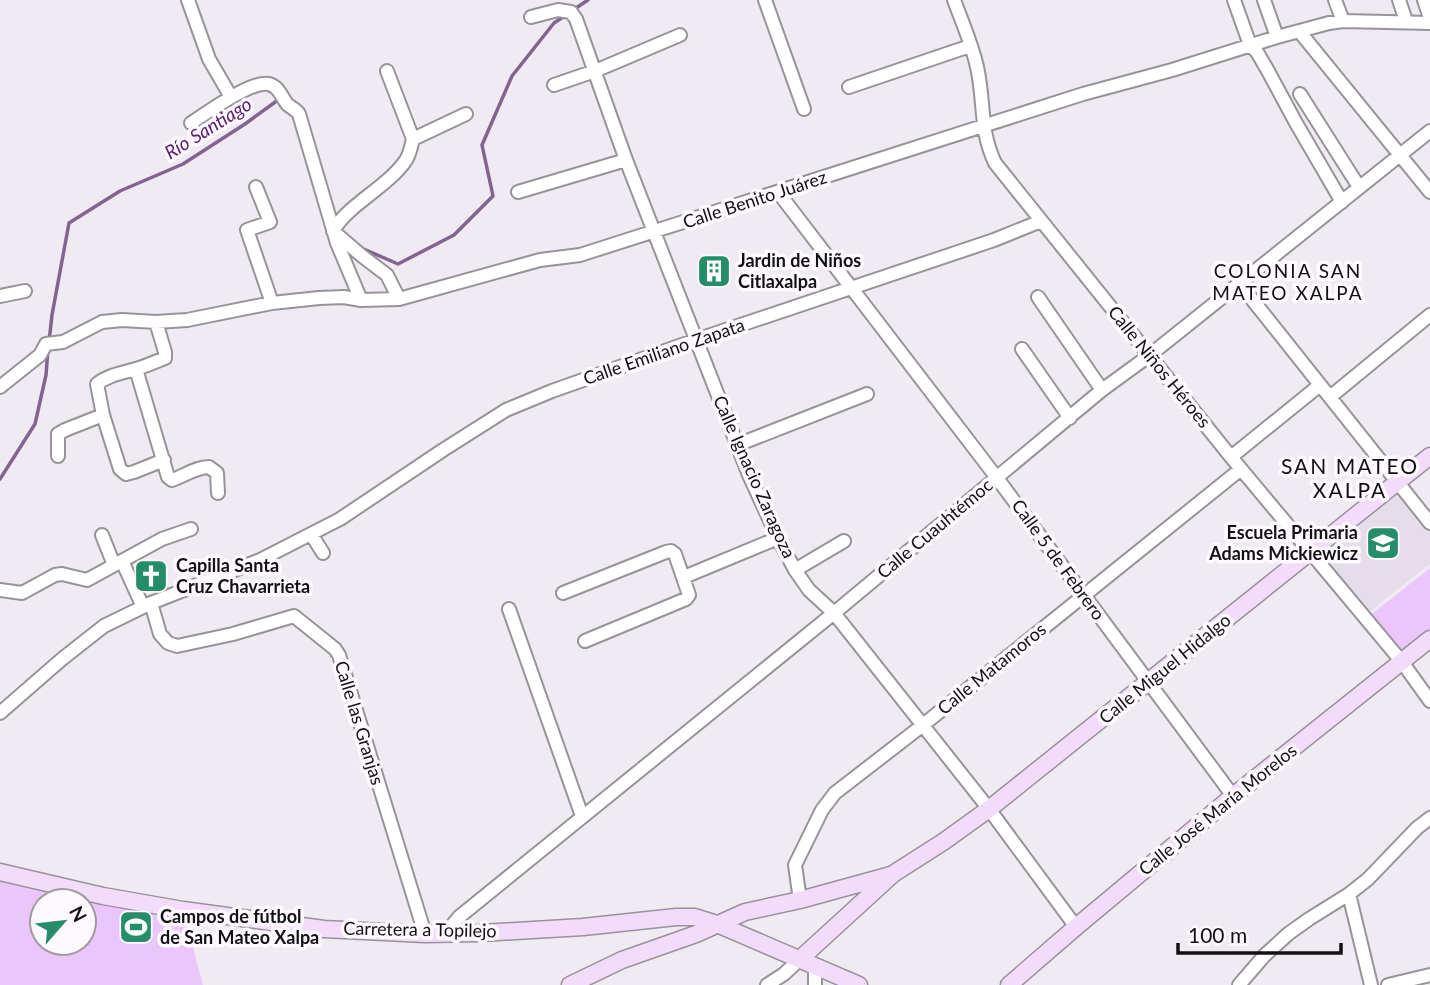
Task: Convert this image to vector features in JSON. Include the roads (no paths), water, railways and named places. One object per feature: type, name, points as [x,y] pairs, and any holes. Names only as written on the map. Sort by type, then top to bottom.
[{"type":"main road","name":"Calle Miguel Hidalgo","points":[[807,963],[893,874],[989,810],[1430,456]]},
{"type":"main road","name":"Calle José María Morelos","points":[[1009,985],[1233,796],[1430,639]]},
{"type":"main road","name":"Carretera a Topilejo","points":[[0,872],[103,896],[324,929],[425,934],[583,927],[695,917],[807,963]]},
{"type":"main road","name":"Calle Miguel Hidalgo","points":[[570,985],[622,960],[696,934],[745,912],[893,874]]},
{"type":"main road","points":[[807,963],[859,985]]},
{"type":"street","points":[[188,0],[209,59],[231,97]]},
{"type":"street","points":[[765,0],[804,109]]},
{"type":"street","name":"Calle Niños Héroes","points":[[954,0],[977,66],[983,127],[995,163],[1231,457],[1402,662],[1430,701]]},
{"type":"street","points":[[1234,0],[1250,45],[1257,52],[1342,202]]},
{"type":"street","points":[[1264,0],[1277,37]]},
{"type":"street","points":[[1335,0],[1343,21]]},
{"type":"street","points":[[1399,0],[1406,21]]},
{"type":"street","points":[[1424,0],[1430,20]]},
{"type":"street","name":"Calle Ignacio Zaragoza","points":[[531,17],[563,11],[576,19],[626,160],[737,445],[795,570],[809,590],[834,612],[923,725],[1076,927]]},
{"type":"street","name":"Calle Benito Juárez","points":[[0,387],[55,343],[102,323],[122,320],[187,320],[272,303],[344,297],[361,300],[399,299],[540,260],[580,255],[1083,94],[1299,31],[1343,21],[1430,20]]},
{"type":"street","points":[[1299,31],[1430,192]]},
{"type":"street","points":[[554,85],[595,71],[680,35]]},
{"type":"street","points":[[849,87],[970,46]]},
{"type":"street","points":[[337,225],[381,187],[407,159],[413,139],[387,71]]},
{"type":"street","points":[[191,123],[231,97],[260,85],[268,84],[278,89],[288,106],[299,114],[337,225],[337,243],[361,300]]},
{"type":"street","points":[[1300,94],[1359,187]]},
{"type":"street","points":[[413,139],[466,114]]},
{"type":"street","name":"Calle Cuauhtémoc","points":[[445,933],[459,917],[1102,390],[1150,355],[1430,131]]},
{"type":"street","points":[[518,192],[626,160]]},
{"type":"street","points":[[256,187],[270,222],[247,230],[272,303]]},
{"type":"street","name":"Calle 5 de Febrero","points":[[778,192],[997,478],[1233,796]]},
{"type":"street","name":"Calle Emiliano Zapata","points":[[0,713],[104,626],[147,605],[260,560],[340,519],[506,410],[696,340],[994,240],[1041,221]]},
{"type":"street","points":[[337,225],[362,256],[387,275],[399,299]]},
{"type":"street","points":[[1239,283],[1430,523]]},
{"type":"street","points":[[0,296],[25,291]]},
{"type":"street","points":[[1038,297],[1102,390]]},
{"type":"street","points":[[1330,397],[1430,315]]},
{"type":"street","points":[[156,322],[165,358],[97,384],[103,415],[120,469],[125,474],[164,460]]},
{"type":"street","points":[[1021,349],[1070,418]]},
{"type":"street","points":[[136,369],[168,477],[172,480],[209,467],[217,473],[218,493]]},
{"type":"street","points":[[1231,457],[1320,385]]},
{"type":"street","points":[[737,445],[867,394]]},
{"type":"street","points":[[58,457],[58,434],[103,415]]},
{"type":"street","name":"Calle Matamoros","points":[[800,900],[795,865],[827,801],[835,793],[1241,469]]},
{"type":"street","points":[[0,590],[22,593],[55,575],[62,574],[87,580],[162,539],[191,529]]},
{"type":"street","points":[[311,534],[323,553]]},
{"type":"street","points":[[102,535],[147,605]]},
{"type":"street","points":[[684,577],[778,538]]},
{"type":"street","points":[[795,570],[844,541]]},
{"type":"street","points":[[564,593],[671,551],[675,554],[689,595],[686,599],[585,641]]},
{"type":"street","name":"Calle las Granjas","points":[[147,605],[160,634],[168,643],[177,646],[233,634],[294,616],[335,649],[425,934]]},
{"type":"street","points":[[509,609],[582,816]]},
{"type":"street","points":[[1239,985],[1288,934],[1368,879],[1430,818]]},
{"type":"street","points":[[1349,894],[1371,985]]},
{"type":"street","points":[[767,985],[807,963],[815,985]]},
{"type":"street","points":[[1388,985],[1430,975]]},
{"type":"waterway","name":"Río Santiago","points":[[573,10],[588,0]]},
{"type":"waterway","name":"Río Santiago","points":[[359,247],[398,264],[454,235],[493,196],[482,145],[512,76],[554,23],[566,15]]},
{"type":"waterway","name":"Río Santiago","points":[[49,342],[69,223],[120,191],[183,164],[278,100],[281,101]]},
{"type":"waterway","name":"Río Santiago","points":[[0,479],[35,424],[46,375],[48,349]]},
{"type":"place","name":"Jardin de Niños Citlaxalpa","points":[[714,271]]},
{"type":"place","name":"Escuela Primaria Adams Mickiewicz","points":[[1383,543]]},
{"type":"place","name":"Capilla Santa Cruz Chavarrieta","points":[[151,576]]},
{"type":"place","name":"Campos de fútbol de San Mateo Xalpa","points":[[136,927]]},
{"type":"district","name":"COLONIA SAN MATEO XALPA","points":[[1288,282]]},
{"type":"district","name":"SAN MATEO XALPA","points":[[1350,479]]}]
